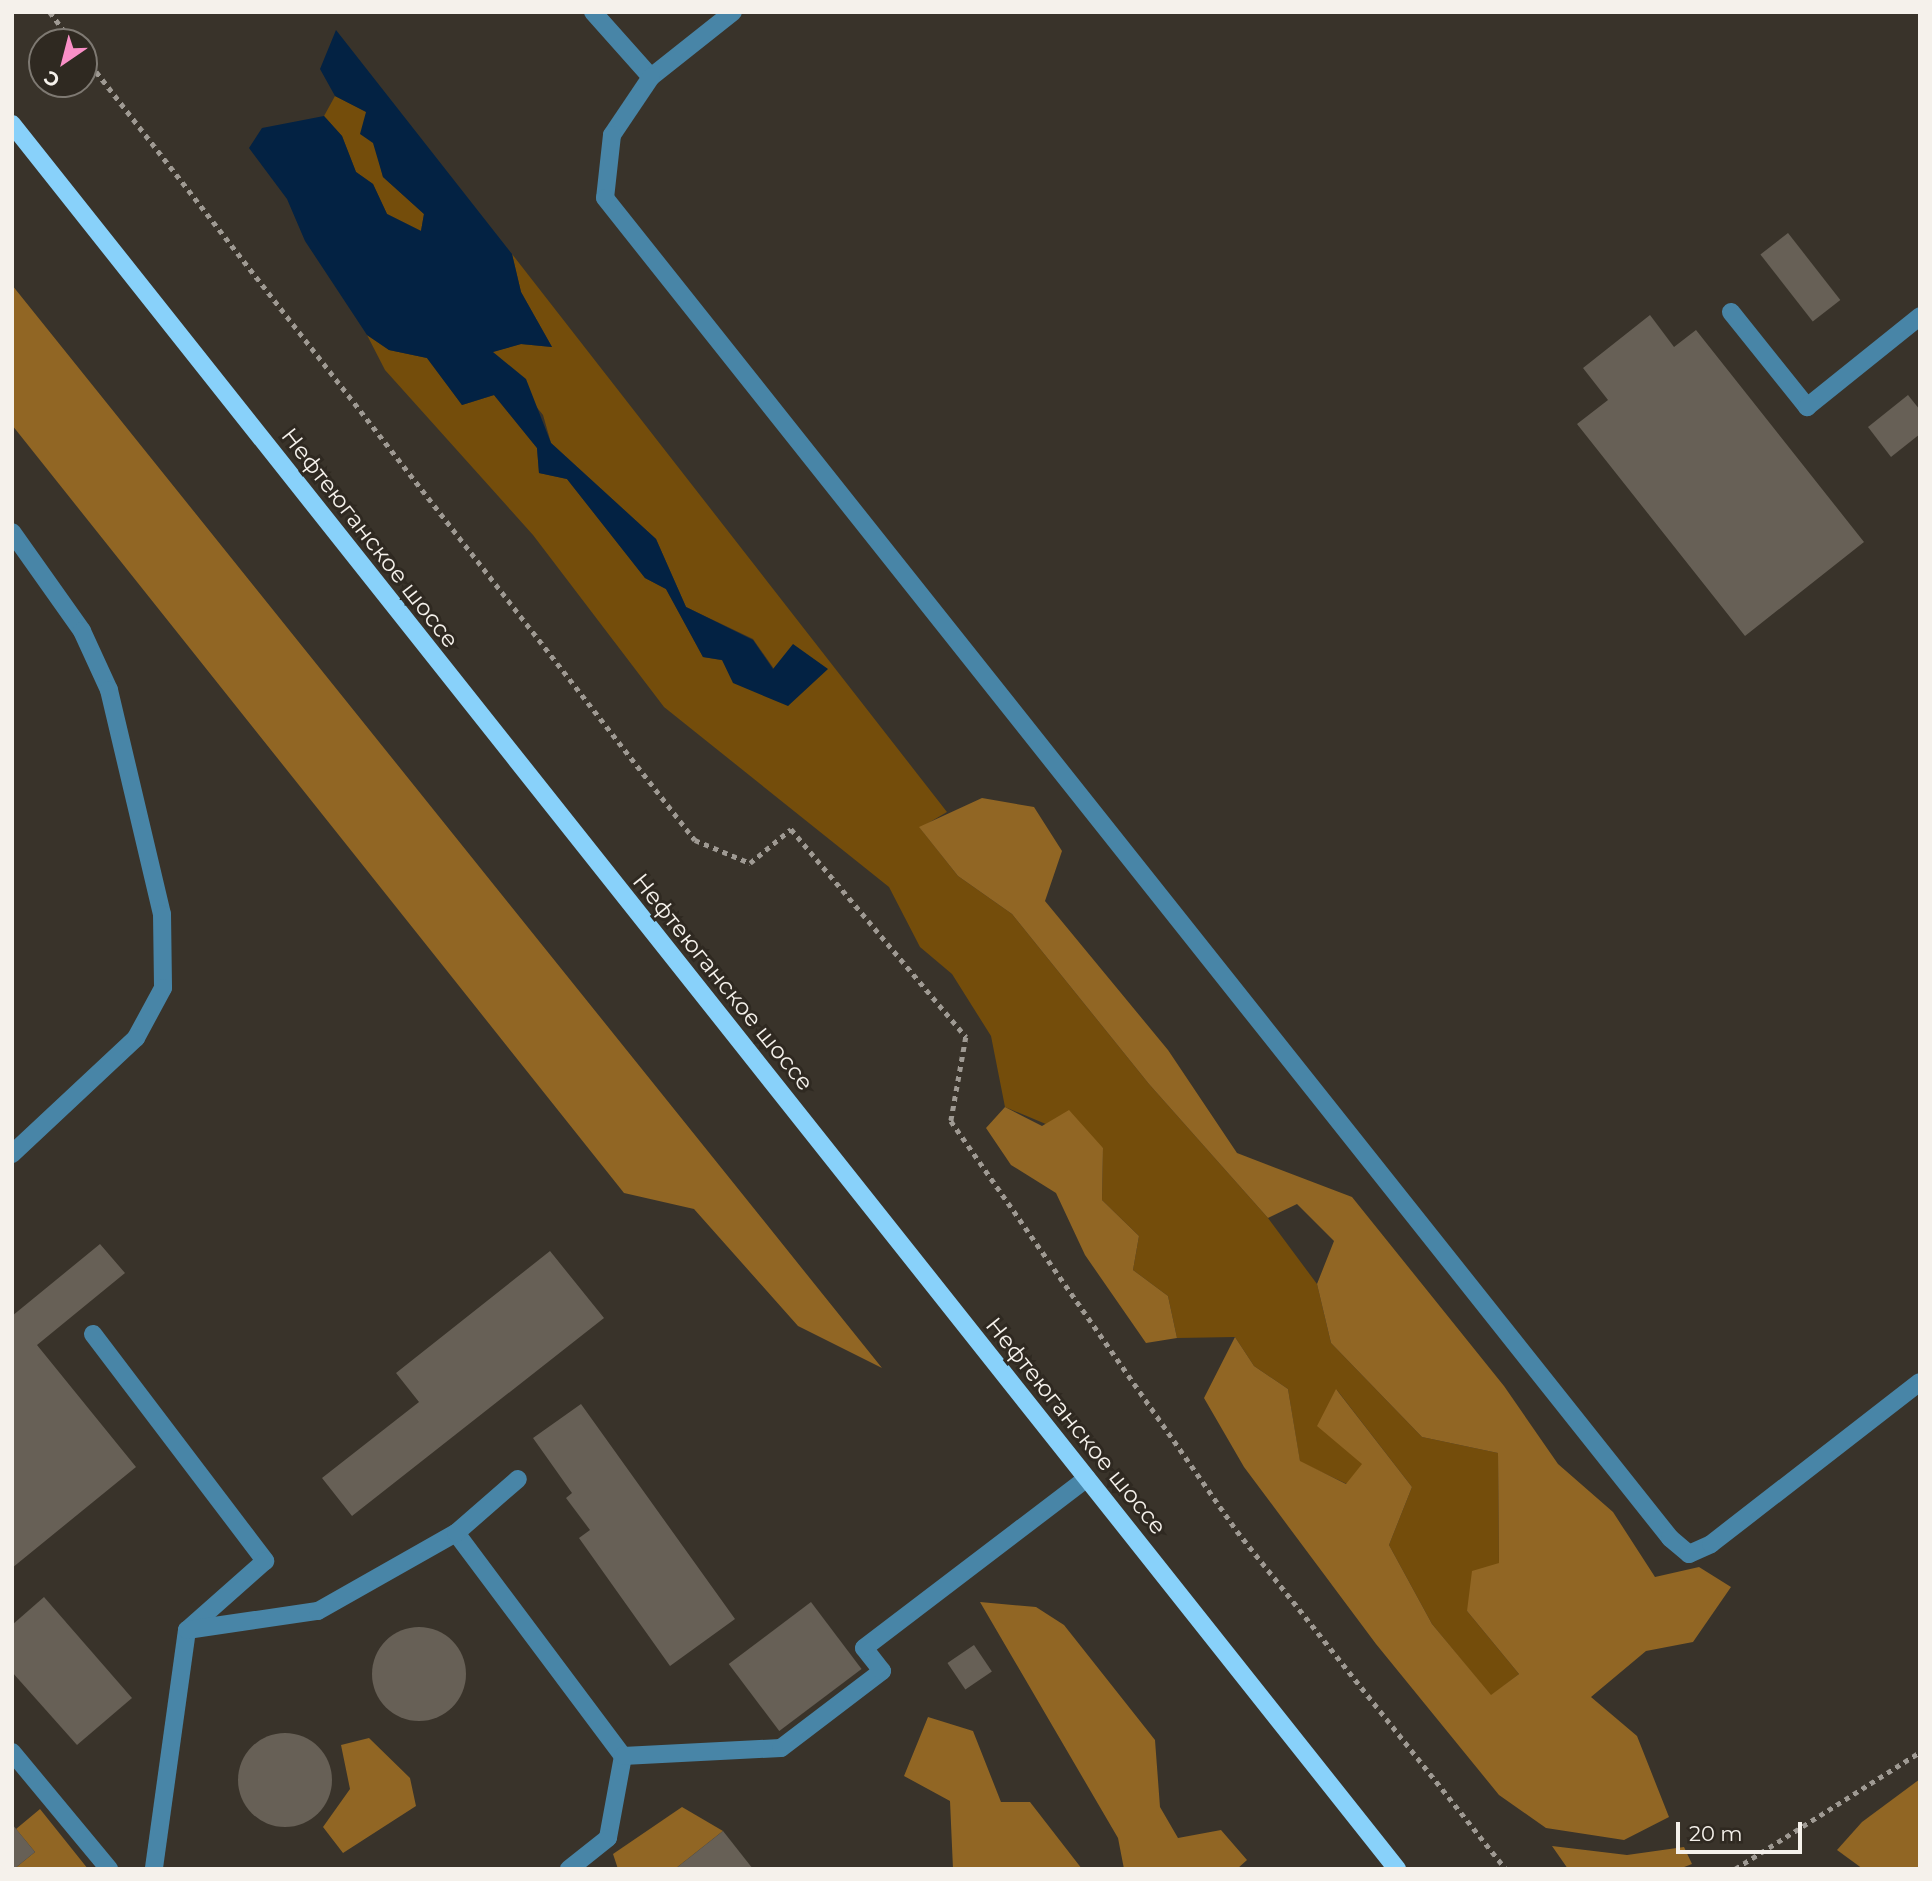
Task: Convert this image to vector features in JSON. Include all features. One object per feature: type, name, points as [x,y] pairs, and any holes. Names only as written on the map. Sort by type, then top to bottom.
[{"type":"main road","name":"Нефтеюганское шоссе","points":[[12,124],[1395,1866]]},
{"type":"lane","points":[[593,12],[651,77]]},
{"type":"lane","points":[[733,12],[651,77],[612,135],[605,198],[1670,1538],[1689,1554],[1711,1544],[1920,1382]]},
{"type":"lane","points":[[1731,312],[1807,407],[1920,316]]},
{"type":"lane","points":[[12,532],[82,631],[109,690],[162,914],[163,988],[136,1038],[12,1154]]},
{"type":"lane","points":[[93,1334],[265,1561],[187,1630],[154,1869]]},
{"type":"lane","points":[[623,1756],[781,1748],[882,1671],[864,1648],[1087,1478]]},
{"type":"lane","points":[[187,1630],[318,1611],[456,1533],[518,1479]]},
{"type":"lane","points":[[456,1533],[623,1756],[608,1838],[569,1869]]},
{"type":"lane","points":[[12,1752],[108,1869]]},
{"type":"path","points":[[50,12],[62,28]]},
{"type":"path","points":[[98,74],[695,840],[750,863],[790,829],[966,1037],[951,1121],[1237,1531],[1506,1869]]},
{"type":"path","points":[[1735,1869],[1920,1752]]},
{"type":"shaded area","points":[[335,96],[367,112],[383,177],[424,214],[421,231],[387,214],[373,184],[356,172],[342,136],[324,116]]},
{"type":"shaded area","points":[[512,254],[947,812],[920,828],[958,876],[1012,914],[1149,1084],[1268,1218],[1317,1284],[1331,1343],[1422,1437],[1498,1453],[1499,1563],[1467,1611],[1519,1674],[1491,1696],[1432,1624],[1389,1545],[1412,1487],[1337,1390],[1363,1465],[1347,1484],[1300,1462],[1288,1389],[1254,1366],[1235,1337],[1177,1338],[1168,1296],[1133,1270],[1139,1236],[1102,1200],[1103,1148],[1005,1107],[991,1036],[952,974],[920,947],[889,887],[664,707],[533,535],[385,370],[367,335],[389,350],[427,358],[462,405],[494,395],[537,448],[539,473],[567,479],[645,578],[666,589],[703,657],[774,669],[753,639],[686,607],[656,539],[551,443],[543,415],[492,352],[521,344],[552,347],[521,292]]},
{"type":"shaded area","points":[[12,285],[882,1368],[798,1326],[694,1209],[624,1193],[12,425]]},
{"type":"shaded area","points":[[982,798],[1034,807],[1062,851],[1045,901],[1168,1050],[1237,1153],[1352,1197],[1504,1386],[1558,1464],[1613,1512],[1655,1577],[1699,1567],[1731,1587],[1693,1642],[1646,1651],[1591,1697],[1637,1736],[1669,1817],[1624,1840],[1546,1828],[1499,1795],[1376,1644],[1244,1467],[1204,1398],[1235,1337],[1254,1366],[1288,1389],[1300,1461],[1346,1484],[1362,1464],[1317,1426],[1336,1389],[1412,1487],[1389,1545],[1432,1624],[1491,1695],[1519,1674],[1467,1611],[1472,1571],[1499,1563],[1498,1453],[1422,1437],[1331,1343],[1317,1284],[1334,1241],[1297,1204],[1268,1218],[1149,1084],[1012,914],[958,876],[919,827]]},
{"type":"shaded area","points":[[1005,1107],[1042,1126],[1069,1110],[1103,1148],[1102,1200],[1139,1236],[1133,1270],[1168,1296],[1177,1338],[1146,1343],[1085,1255],[1056,1193],[1011,1165],[986,1128]]},
{"type":"shaded area","points":[[980,1602],[1036,1607],[1064,1625],[1155,1740],[1160,1807],[1178,1838],[1221,1830],[1247,1860],[1237,1869],[1124,1869],[1118,1838]]},
{"type":"shaded area","points":[[928,1717],[973,1731],[1001,1802],[1030,1802],[1082,1869],[953,1869],[950,1801],[904,1776]]},
{"type":"shaded area","points":[[369,1738],[410,1778],[416,1806],[343,1853],[323,1827],[350,1789],[341,1745]]},
{"type":"shaded area","points":[[1920,1779],[1920,1869],[1863,1869],[1837,1850],[1862,1822]]},
{"type":"shaded area","points":[[682,1807],[723,1831],[675,1869],[618,1869],[613,1854]]},
{"type":"shaded area","points":[[40,1809],[88,1869],[14,1869],[35,1852],[16,1829]]},
{"type":"shaded area","points":[[1552,1846],[1627,1855],[1684,1847],[1692,1864],[1679,1869],[1568,1869]]},
{"type":"water","points":[[336,30],[512,254],[521,292],[552,347],[521,344],[493,352],[526,379],[551,443],[656,539],[686,607],[753,640],[773,669],[793,644],[828,669],[788,706],[733,683],[722,660],[703,657],[666,589],[645,578],[567,479],[539,473],[537,448],[494,395],[462,405],[427,358],[389,350],[367,335],[305,241],[287,199],[249,148],[262,128],[324,116],[342,136],[356,172],[373,184],[387,214],[421,231],[424,214],[383,177],[373,143],[360,134],[366,112],[335,96],[320,69]]},
{"type":"building","points":[[1788,233],[1840,300],[1813,322],[1760,255]]},
{"type":"building","points":[[1650,315],[1674,347],[1696,330],[1864,542],[1745,636],[1577,424],[1608,400],[1583,368]]},
{"type":"building","points":[[1908,395],[1920,410],[1920,434],[1891,457],[1868,427]]},
{"type":"building","points":[[100,1244],[125,1273],[37,1345],[136,1467],[12,1568],[12,1316]]},
{"type":"building","points":[[550,1251],[604,1318],[352,1516],[322,1478],[419,1402],[396,1373]]},
{"type":"building","points":[[581,1404],[735,1619],[670,1666],[579,1538],[590,1530],[566,1498],[572,1493],[533,1438]]},
{"type":"building","points":[[44,1597],[132,1698],[77,1745],[12,1672],[12,1625]]},
{"type":"building","points":[[811,1602],[862,1669],[779,1731],[729,1664]]},
{"type":"building","points":[[419,1627],[437,1630],[452,1641],[463,1656],[466,1674],[463,1692],[452,1707],[437,1718],[419,1721],[401,1718],[386,1707],[375,1692],[372,1674],[375,1656],[386,1641],[401,1630]]},
{"type":"building","points":[[974,1645],[992,1672],[965,1689],[947,1663]]},
{"type":"building","points":[[285,1733],[303,1736],[318,1747],[329,1762],[332,1780],[329,1798],[318,1813],[303,1824],[285,1827],[267,1824],[252,1813],[241,1798],[238,1780],[241,1762],[252,1747],[267,1736]]},
{"type":"building","points":[[12,1824],[35,1852],[14,1869],[12,1869]]},
{"type":"building","points":[[723,1831],[753,1869],[675,1869]]}]
